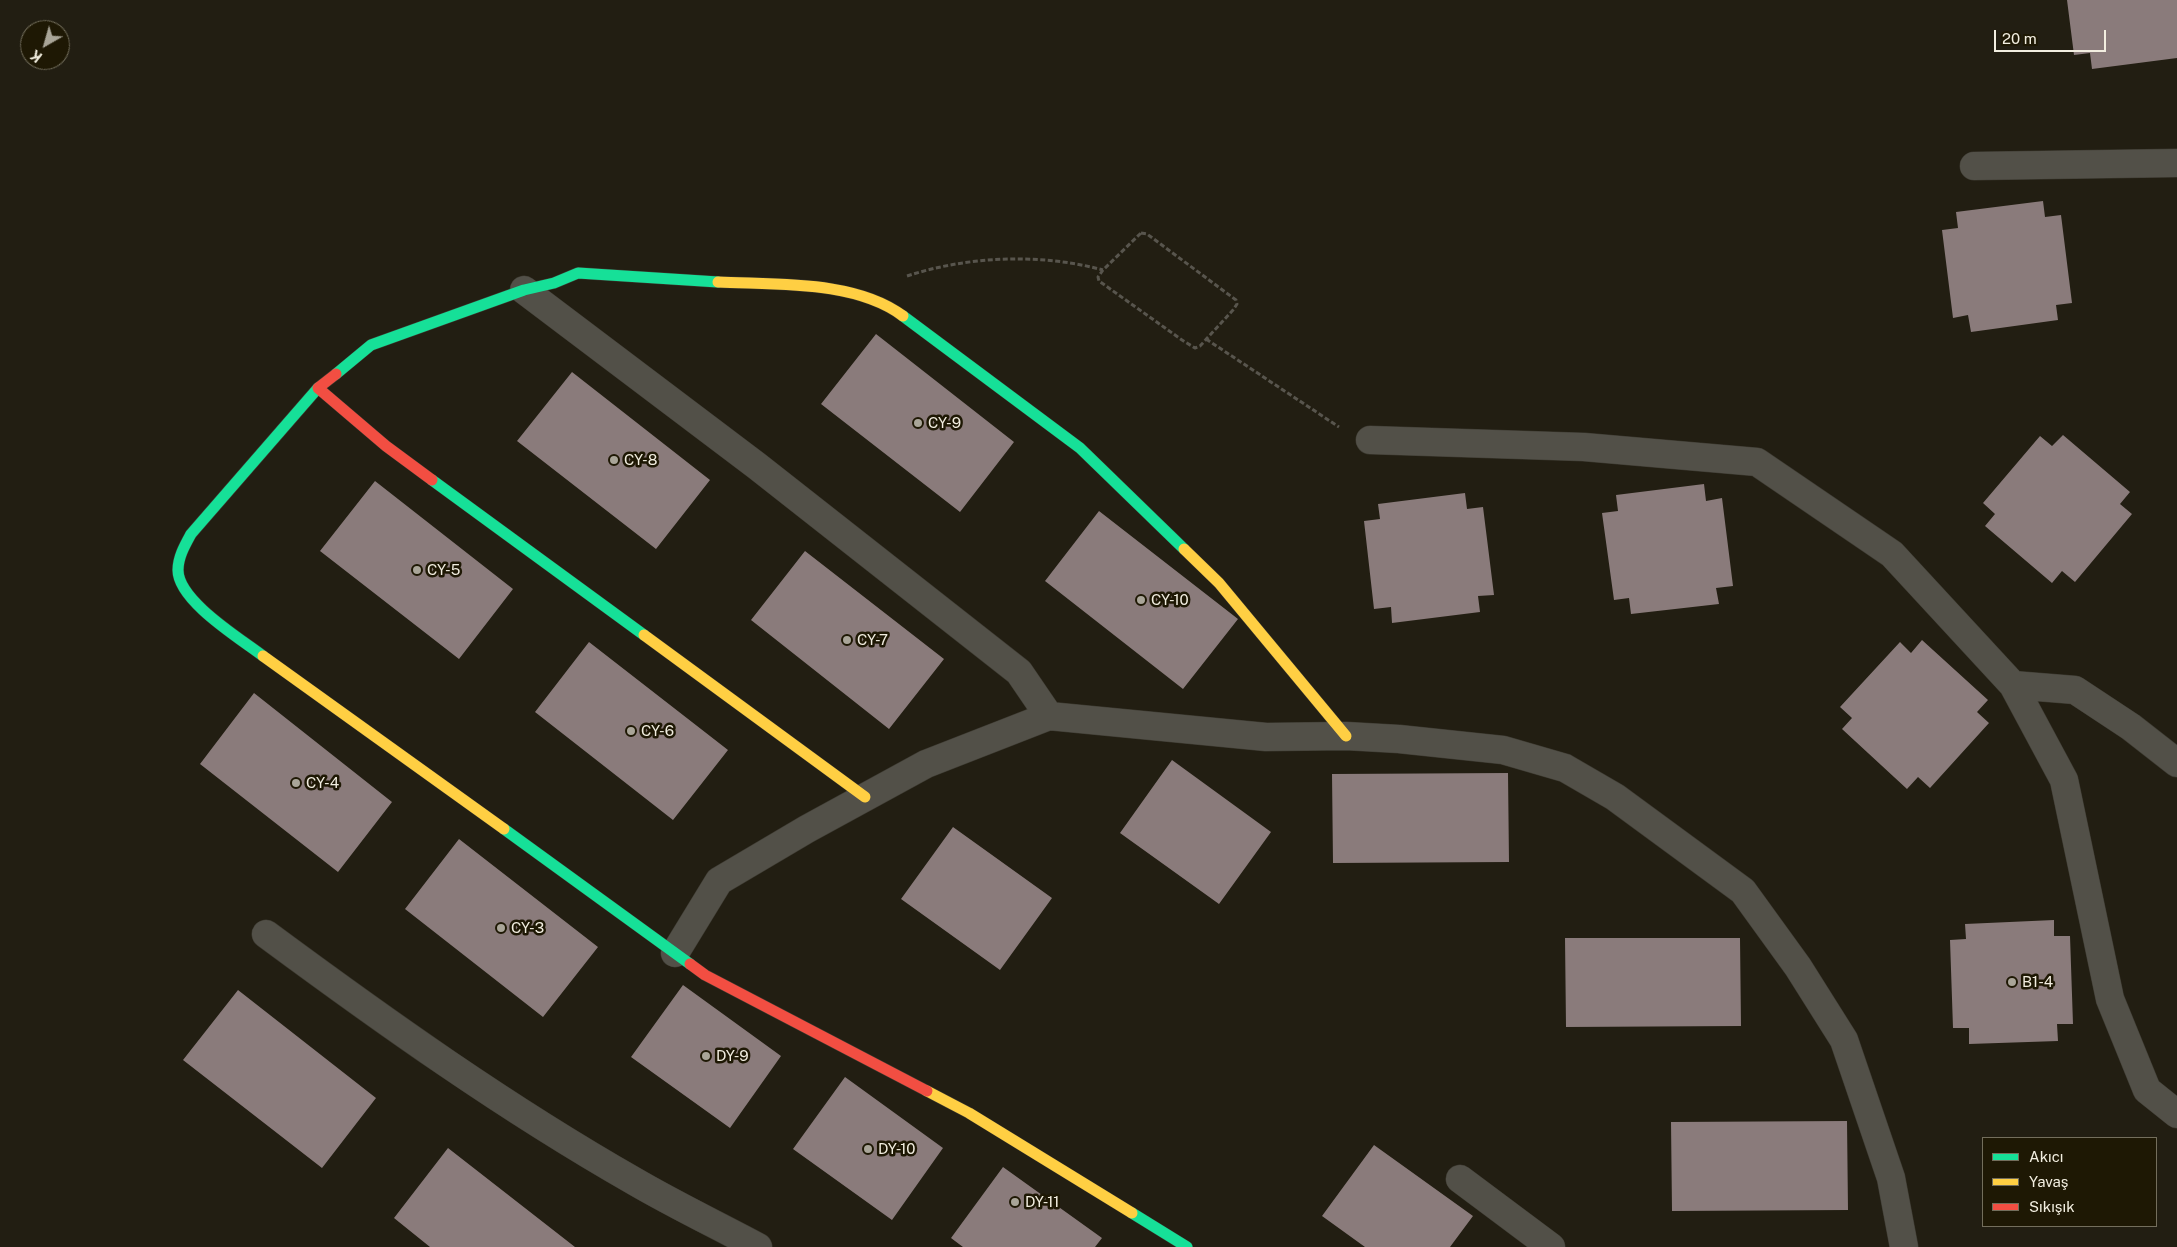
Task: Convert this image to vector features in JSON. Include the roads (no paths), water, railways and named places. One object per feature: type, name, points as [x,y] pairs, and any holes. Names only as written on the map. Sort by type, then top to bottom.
[{"type":"street","points":[[1974,166],[2177,163]]},
{"type":"street","points":[[1187,1247],[969,1113],[705,975],[210,617],[181,586],[177,570],[180,554],[191,534],[318,388],[371,345],[524,290],[554,283],[578,273],[855,292],[894,309],[1080,448],[1218,583],[1346,736]]},
{"type":"street","points":[[524,290],[757,466],[1020,672],[1049,716]]},
{"type":"street","points":[[318,388],[386,446],[865,797]]},
{"type":"street","points":[[1370,440],[1584,447],[1758,462],[1892,554],[2013,685],[2064,780],[2110,999],[2147,1090],[2177,1114]]},
{"type":"street","points":[[2013,685],[2075,690],[2131,727],[2177,763]]},
{"type":"street","points":[[675,953],[719,881],[806,828],[926,764],[1049,716],[1266,737],[1346,736],[1399,739],[1503,750],[1565,768],[1614,797],[1743,891],[1798,967],[1844,1040],[1891,1178],[1904,1247]]},
{"type":"street","points":[[266,934],[424,1048],[547,1127],[634,1181],[758,1247]]},
{"type":"street","points":[[1460,1179],[1551,1247]]},
{"type":"place","name":"CY-9","points":[[918,423]]},
{"type":"place","name":"CY-8","points":[[614,460]]},
{"type":"place","name":"CY-5","points":[[417,570]]},
{"type":"place","name":"CY-10","points":[[1141,600]]},
{"type":"place","name":"CY-7","points":[[847,640]]},
{"type":"place","name":"CY-6","points":[[631,731]]},
{"type":"place","name":"CY-4","points":[[296,783]]},
{"type":"place","name":"CY-3","points":[[501,928]]},
{"type":"place","name":"B1-4","points":[[2012,982]]},
{"type":"place","name":"DY-9","points":[[706,1056]]},
{"type":"place","name":"DY-10","points":[[868,1149]]},
{"type":"place","name":"DY-11","points":[[1015,1202]]}]
